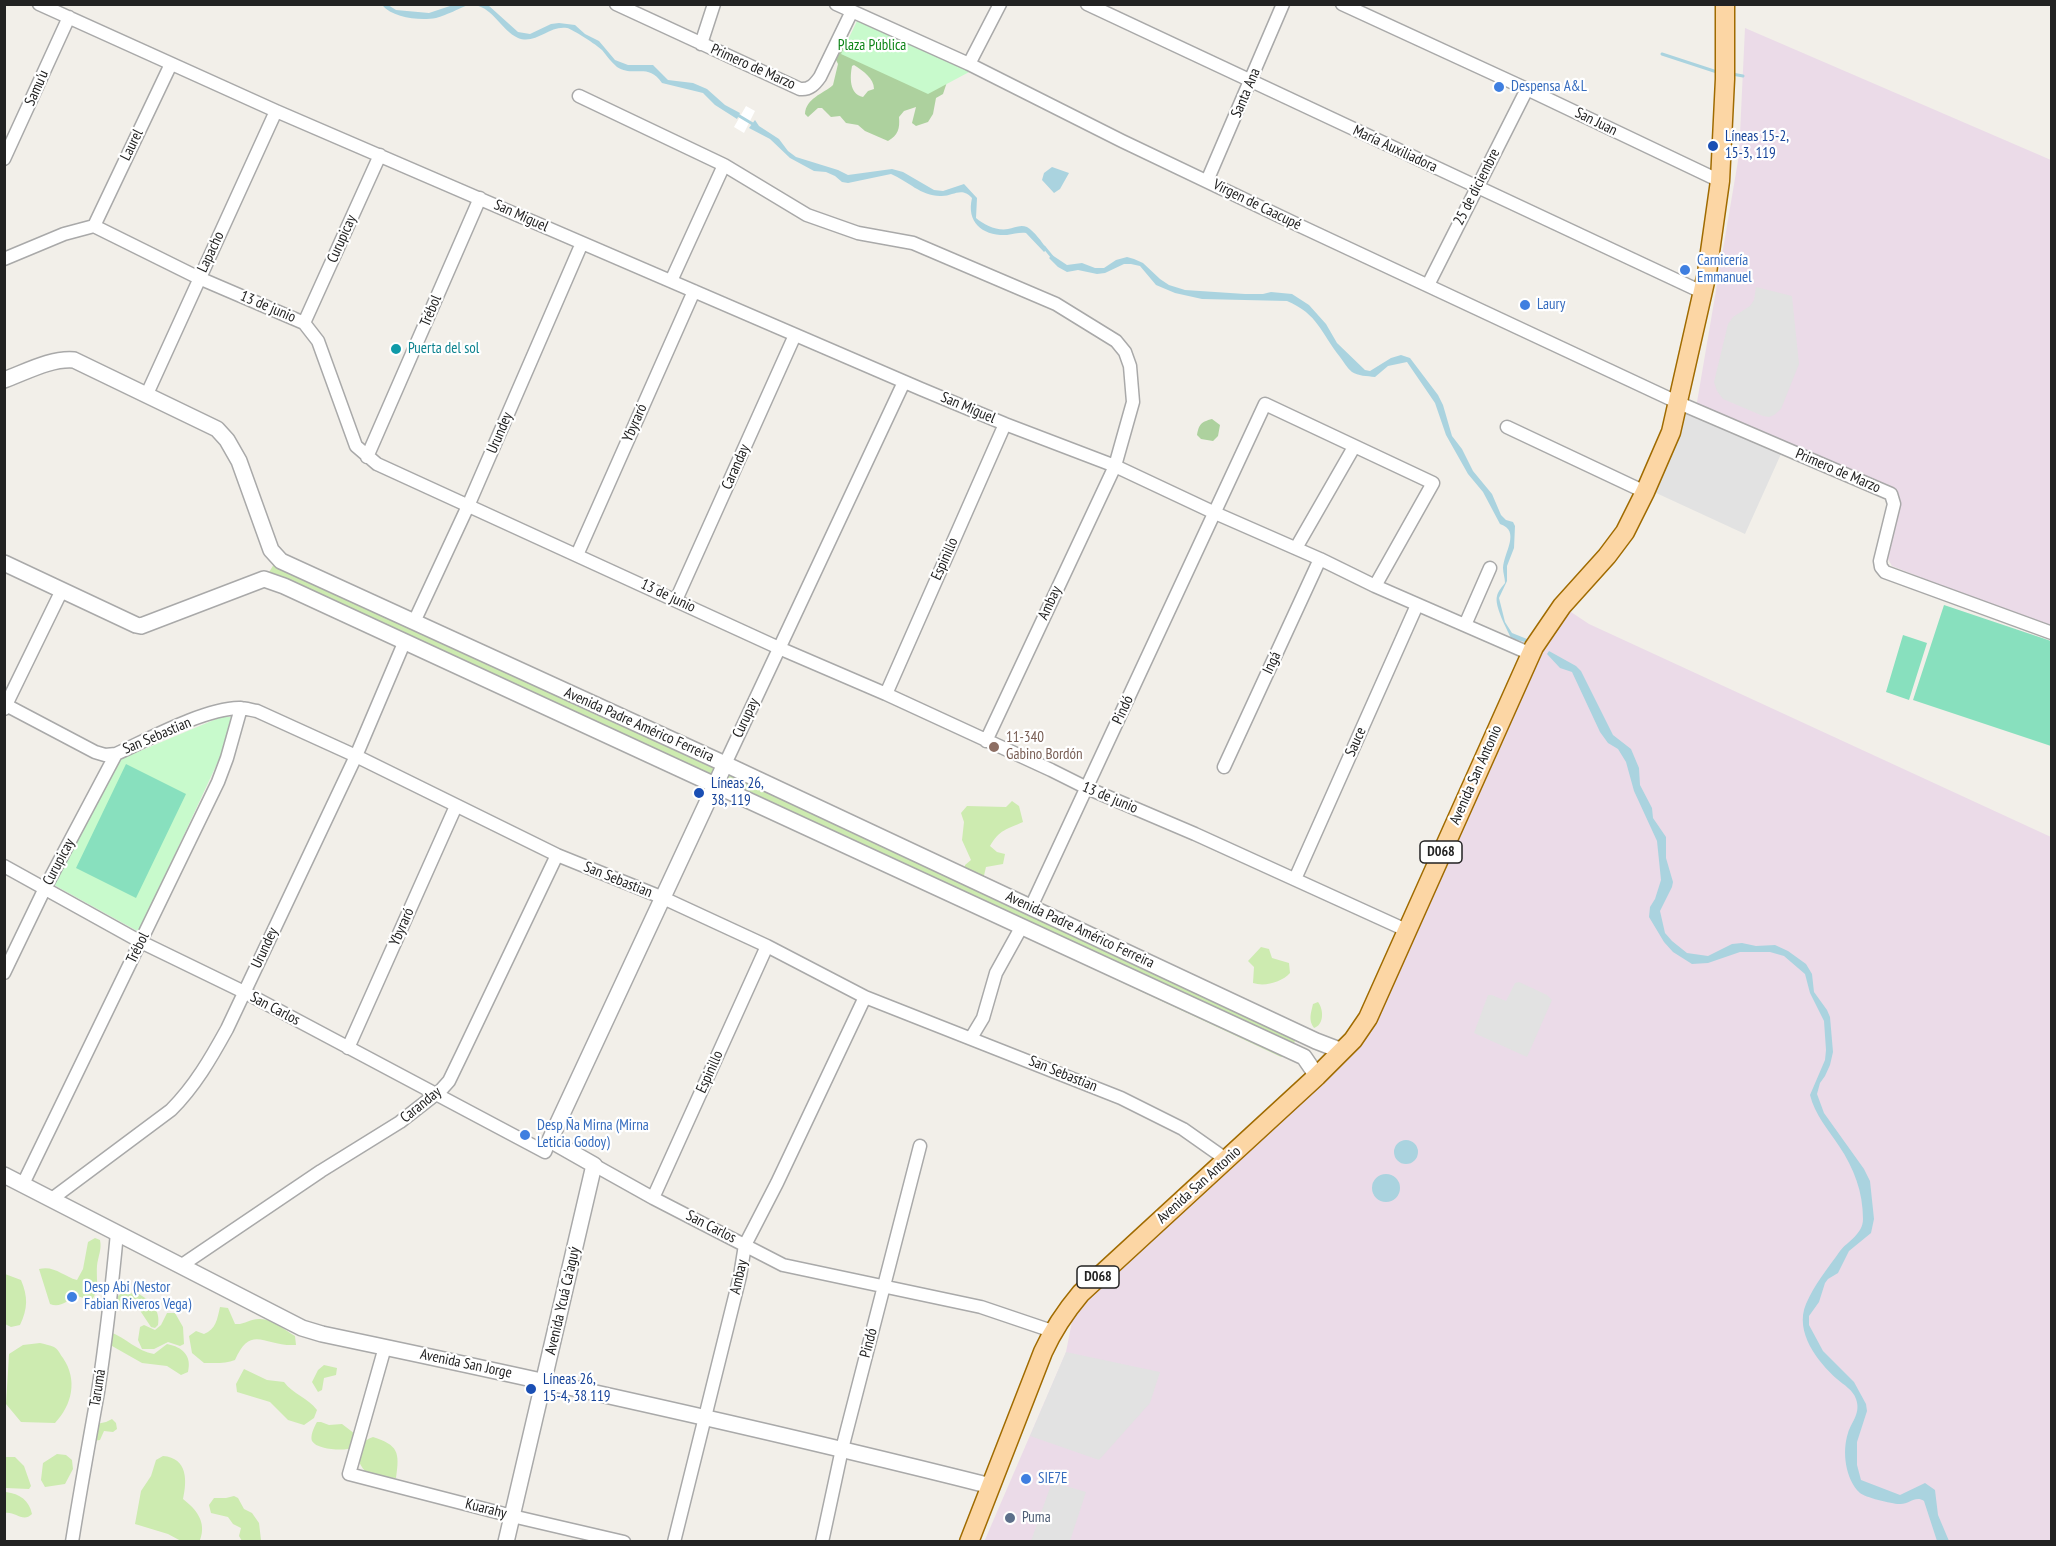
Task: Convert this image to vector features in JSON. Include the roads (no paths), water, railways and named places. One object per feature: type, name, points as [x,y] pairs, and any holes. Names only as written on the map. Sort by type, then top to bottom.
[{"type":"main road","name":"Avenida San Antonio","points":[[969,1542],[1052,1331],[1081,1293],[1317,1076],[1353,1040],[1368,1018],[1535,645],[1562,606],[1607,556],[1624,532],[1645,492],[1671,432],[1680,403],[1704,293],[1720,181],[1726,74],[1724,5]]},
{"type":"street","name":"San Miguel","points":[[39,4],[276,111],[904,382],[1115,466],[1465,625],[1535,645]]},
{"type":"street","name":"Primero de Marzo","points":[[616,4],[701,44],[800,88],[807,89],[814,85],[820,77],[852,11]]},
{"type":"street","points":[[701,44],[714,4]]},
{"type":"street","name":"Virgen de Caacupé","points":[[836,4],[969,64],[1207,181],[1680,403]]},
{"type":"street","points":[[969,64],[1000,4]]},
{"type":"street","name":"María Auxiliadora","points":[[1087,4],[1704,293]]},
{"type":"street","name":"Santa Ana","points":[[1207,181],[1283,4]]},
{"type":"street","name":"San Juan","points":[[1342,4],[1720,181]]},
{"type":"street","name":"Samu'u","points":[[4,159],[69,17]]},
{"type":"street","name":"Laurel","points":[[94,226],[171,64]]},
{"type":"street","name":"25 de diciembre","points":[[1428,285],[1527,89]]},
{"type":"street","name":"Ambay","points":[[579,96],[724,165],[807,214],[858,233],[913,243],[1056,304],[1116,341],[1125,352],[1130,366],[1133,402],[1115,466],[986,741]]},
{"type":"street","name":"Lapacho","points":[[147,394],[276,111]]},
{"type":"street","name":"Curupicay","points":[[304,323],[380,155]]},
{"type":"street","points":[[671,281],[724,165]]},
{"type":"street","name":"Trébol","points":[[367,458],[480,198]]},
{"type":"street","points":[[4,259],[64,234],[94,226]]},
{"type":"street","name":"13 de junio","points":[[94,226],[199,278],[304,323],[318,341],[356,446],[377,465],[779,648],[886,694],[1087,789],[1406,930]]},
{"type":"street","name":"Urundey","points":[[414,622],[468,506],[582,243]]},
{"type":"street","name":"Ybyraró","points":[[577,555],[694,291]]},
{"type":"street","name":"Caranday","points":[[676,600],[795,335]]},
{"type":"street","points":[[4,380],[54,361],[74,360],[217,429],[227,440],[239,461],[271,550],[271,567],[264,579],[141,626],[4,563]]},
{"type":"street","name":"Curupay","points":[[548,1146],[661,897],[904,382]]},
{"type":"street","name":"Primero de Marzo","points":[[1680,403],[1891,494],[1894,504],[1880,561],[1885,572],[2052,633]]},
{"type":"street","name":"Pindó","points":[[1031,907],[1265,404],[1354,447]]},
{"type":"street","name":"Espinillo","points":[[886,694],[1005,424]]},
{"type":"street","points":[[1507,427],[1645,492]]},
{"type":"street","points":[[1296,548],[1354,447],[1433,483],[1375,586]]},
{"type":"street","name":"Avenida Padre Américo Ferreira","points":[[271,550],[281,561],[725,764],[1316,1041],[1342,1051]]},
{"type":"street","name":"Ingá","points":[[1224,767],[1320,559]]},
{"type":"street","points":[[1465,625],[1490,568]]},
{"type":"street","name":"Avenida Padre Américo Ferreira","points":[[264,579],[1304,1057]]},
{"type":"street","points":[[5,706],[62,590]]},
{"type":"street","name":"Sauce","points":[[1295,879],[1417,604]]},
{"type":"street","name":"Urundey","points":[[53,1198],[171,1110],[208,1064],[356,756],[404,643]]},
{"type":"street","name":"San Sebastian","points":[[5,706],[94,752],[105,755],[116,754],[204,716],[241,708],[257,711],[356,756],[558,855],[661,897],[766,946],[865,997],[1121,1098],[1183,1129],[1227,1160]]},
{"type":"street","name":"Trébol","points":[[23,1184],[218,782],[241,708]]},
{"type":"street","name":"Curupicay","points":[[4,973],[45,888],[116,754]]},
{"type":"street","name":"Ybyraró","points":[[348,1048],[456,806]]},
{"type":"street","name":"Caranday","points":[[182,1265],[321,1171],[385,1132],[437,1093],[449,1081],[558,855]]},
{"type":"street","name":"San Carlos","points":[[4,866],[141,942],[244,992],[437,1093],[548,1146],[594,1165],[783,1265],[981,1307],[1052,1331]]},
{"type":"street","points":[[971,1038],[983,1018],[996,973],[1022,926]]},
{"type":"street","name":"Espinillo","points":[[653,1198],[766,946]]},
{"type":"street","name":"Ambay","points":[[674,1542],[746,1245],[865,997]]},
{"type":"street","points":[[1316,1041],[1304,1057],[1317,1076]]},
{"type":"street","name":"Pindó","points":[[822,1542],[842,1449],[920,1146]]},
{"type":"street","name":"Avenida Ycuá Ca'aguý","points":[[506,1542],[594,1165]]},
{"type":"street","name":"Avenida San Jorge","points":[[4,1175],[53,1198],[302,1328],[544,1380],[991,1486]]},
{"type":"street","name":"Tarumá","points":[[72,1542],[110,1308],[117,1233]]},
{"type":"street","name":"Kuarahy","points":[[385,1347],[349,1474],[624,1542]]},
{"type":"water","points":[[382,5],[388,5],[396,10],[429,13],[453,5],[468,5],[440,17],[422,19],[400,16]]},
{"type":"water","points":[[475,5],[488,5],[518,32],[530,34],[551,24],[559,23],[575,25],[585,34],[599,41],[615,60],[628,65],[653,65],[668,80],[693,83],[707,89],[725,105],[740,113],[737,119],[715,105],[703,93],[662,83],[651,73],[623,70],[617,67],[599,48],[567,28],[554,29],[531,39],[518,38],[482,7]]},
{"type":"water","points":[[755,120],[759,126],[779,139],[796,157],[848,175],[892,169],[903,172],[934,190],[943,191],[964,184],[977,198],[976,218],[979,221],[999,229],[1027,227],[1047,249],[1044,252],[1026,233],[998,235],[978,226],[972,214],[972,198],[964,193],[945,196],[927,194],[891,174],[848,183],[826,172],[814,171],[790,158],[770,139],[749,128]]},
{"type":"water","points":[[1052,167],[1069,173],[1060,189],[1054,193],[1042,180],[1044,173]]},
{"type":"water","points":[[1052,255],[1067,265],[1082,263],[1095,268],[1104,268],[1116,260],[1127,257],[1143,263],[1169,285],[1185,290],[1292,294],[1309,305],[1326,324],[1337,343],[1365,370],[1370,371],[1391,358],[1401,355],[1410,358],[1438,395],[1452,436],[1462,449],[1473,471],[1492,494],[1501,515],[1513,522],[1515,526],[1514,548],[1507,566],[1507,581],[1499,598],[1505,622],[1512,633],[1532,641],[1531,644],[1511,638],[1497,606],[1498,594],[1505,583],[1503,568],[1510,543],[1509,532],[1500,524],[1483,492],[1468,474],[1446,435],[1435,403],[1407,362],[1388,366],[1375,377],[1357,374],[1347,367],[1312,318],[1287,301],[1202,299],[1175,293],[1156,285],[1140,266],[1124,264],[1105,273],[1097,274],[1078,270],[1067,272],[1049,258]]},
{"type":"water","points":[[1549,651],[1581,671],[1613,735],[1631,749],[1639,768],[1640,785],[1652,808],[1653,818],[1666,837],[1666,858],[1673,882],[1660,911],[1665,933],[1687,953],[1708,956],[1732,944],[1775,945],[1806,964],[1812,974],[1814,992],[1830,1017],[1833,1052],[1830,1065],[1817,1094],[1824,1113],[1870,1181],[1874,1219],[1871,1233],[1849,1251],[1838,1273],[1825,1283],[1819,1302],[1809,1316],[1809,1325],[1823,1351],[1854,1382],[1866,1404],[1867,1411],[1857,1442],[1857,1465],[1861,1480],[1900,1495],[1925,1483],[1935,1490],[1938,1515],[1949,1541],[1937,1541],[1924,1501],[1921,1499],[1903,1504],[1891,1503],[1863,1495],[1855,1487],[1848,1473],[1845,1448],[1848,1433],[1857,1413],[1856,1399],[1851,1390],[1822,1364],[1810,1346],[1803,1325],[1803,1315],[1809,1297],[1840,1251],[1861,1229],[1863,1219],[1861,1199],[1853,1172],[1818,1115],[1810,1095],[1825,1060],[1826,1050],[1824,1021],[1810,993],[1805,974],[1784,956],[1770,952],[1740,952],[1708,963],[1692,964],[1673,952],[1664,942],[1649,917],[1650,907],[1661,880],[1657,841],[1634,791],[1626,762],[1618,749],[1608,743],[1600,732],[1572,672],[1560,668],[1547,654]]},
{"type":"water","points":[[1406,1140],[1415,1143],[1418,1152],[1415,1161],[1406,1164],[1397,1161],[1394,1152],[1397,1143]]},
{"type":"water","points":[[1386,1174],[1396,1178],[1400,1188],[1396,1198],[1386,1202],[1376,1198],[1372,1188],[1376,1178]]},
{"type":"waterway","points":[[1662,54],[1720,73]]},
{"type":"waterway","points":[[1732,74],[1743,76]]},
{"type":"waterway","points":[[736,114],[756,126]]},
{"type":"waterway","points":[[1044,247],[1053,258]]},
{"type":"place","name":"Despensa A&L","points":[[1499,87]]},
{"type":"place","name":"Líneas 15-2, 15-3, 119","points":[[1713,146]]},
{"type":"place","name":"Carnicería Emmanuel","points":[[1685,270]]},
{"type":"place","name":"Laury","points":[[1525,305]]},
{"type":"place","name":"Puerta del sol","points":[[396,349]]},
{"type":"place","name":"11-340 Gabino Bordón","points":[[994,747]]},
{"type":"place","name":"Líneas 26, 38, 119","points":[[699,793]]},
{"type":"place","name":"Desp Ña Mirna (Mirna Leticia Godoy)","points":[[525,1135]]},
{"type":"place","name":"Desp Abi (Nestor Fabian Riveros Vega)","points":[[72,1297]]},
{"type":"place","name":"Líneas 26, 15-4, 38 119","points":[[531,1389]]},
{"type":"place","name":"SIE7E","points":[[1026,1479]]},
{"type":"place","name":"Puma","points":[[1010,1518]]},
{"type":"park label","name":"Plaza Pública","points":[[872,46]]}]
